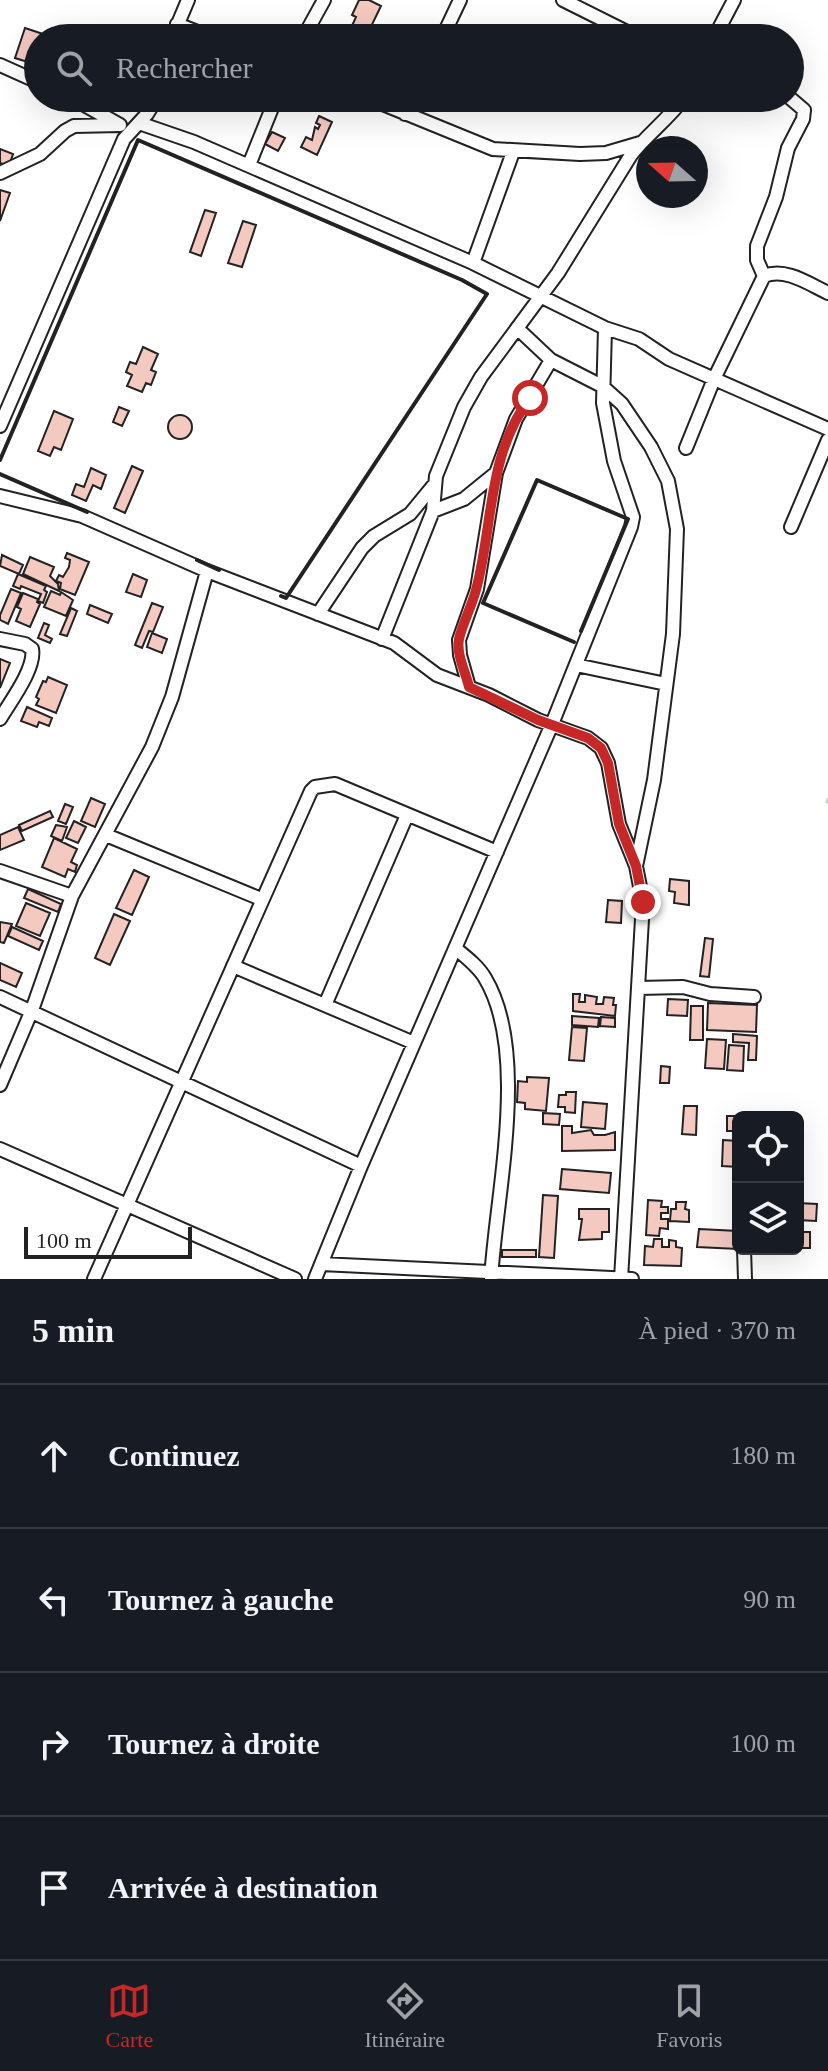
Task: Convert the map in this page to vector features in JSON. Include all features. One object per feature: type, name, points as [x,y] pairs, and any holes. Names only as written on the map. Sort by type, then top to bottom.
[{"type":"street","points":[[177,24],[188,0]]},
{"type":"street","points":[[311,24],[324,0]]},
{"type":"street","points":[[449,24],[460,0]]},
{"type":"street","points":[[563,0],[611,24]]},
{"type":"street","points":[[724,24],[734,0]]},
{"type":"street","points":[[0,65],[24,76]]},
{"type":"street","points":[[100,112],[129,126],[249,165],[473,263],[605,328],[639,339],[669,359],[828,429]]},
{"type":"street","points":[[0,426],[129,126],[143,112]]},
{"type":"street","points":[[249,165],[270,112]]},
{"type":"street","points":[[400,112],[493,149],[513,152],[606,153],[636,144]]},
{"type":"street","points":[[648,136],[673,112]]},
{"type":"street","points":[[764,276],[757,260],[757,246],[776,197],[788,148],[804,112]]},
{"type":"street","points":[[0,173],[40,154],[74,126],[129,126]]},
{"type":"street","points":[[318,614],[362,548],[374,536],[410,514],[433,486],[464,407],[481,377],[558,273],[636,149]]},
{"type":"street","points":[[473,263],[513,152]]},
{"type":"street","points":[[686,448],[714,379],[764,276],[773,272],[788,274],[828,293]]},
{"type":"street","points":[[517,328],[551,360],[602,386],[622,404],[651,447],[668,481],[677,529],[673,634],[654,780],[636,866]]},
{"type":"street","points":[[315,1279],[552,724],[626,540],[633,517],[614,461],[602,386],[605,328]]},
{"type":"street","points":[[469,687],[459,640],[477,589],[496,473],[516,419],[551,360]]},
{"type":"street","points":[[791,527],[828,440]]},
{"type":"street","points":[[433,511],[464,499],[496,473]]},
{"type":"street","points":[[382,639],[433,511],[433,486]]},
{"type":"street","points":[[0,496],[82,516],[207,571],[394,643],[425,669],[538,720],[588,738],[601,748],[608,763],[619,824],[636,866],[643,902],[624,1279],[491,1276],[321,1264]]},
{"type":"street","points":[[0,1085],[32,1010],[72,896],[152,747],[172,697],[207,571]]},
{"type":"street","points":[[0,639],[25,644],[32,649],[33,656],[28,672],[0,719]]},
{"type":"street","points":[[576,665],[666,684]]},
{"type":"street","points":[[94,1279],[311,791],[315,787],[335,784],[497,852]]},
{"type":"street","points":[[325,1005],[407,815]]},
{"type":"street","points":[[106,835],[261,899]]},
{"type":"street","points":[[0,871],[72,896]]},
{"type":"street","points":[[455,948],[487,980],[507,1042],[504,1135],[491,1276]]},
{"type":"street","points":[[233,966],[414,1043]]},
{"type":"street","points":[[638,988],[683,987],[710,994],[754,997]]},
{"type":"street","points":[[0,997],[361,1166]]},
{"type":"street","points":[[0,1149],[295,1279]]},
{"type":"street","points":[[744,1255],[745,1279]]},
{"type":"building","points":[[359,0],[369,0],[381,6],[372,24],[353,24],[356,17],[352,15]]},
{"type":"building","points":[[24,31],[24,61],[15,58]]},
{"type":"building","points":[[319,116],[332,122],[317,155],[301,147],[306,137],[312,140],[315,127],[318,129],[320,125],[316,123]]},
{"type":"building","points":[[272,132],[285,138],[278,151],[265,144]]},
{"type":"building","points":[[0,149],[13,154],[9,166],[0,163]]},
{"type":"building","points":[[0,190],[10,193],[0,221]]},
{"type":"building","points":[[205,210],[216,213],[201,256],[190,252]]},
{"type":"building","points":[[243,221],[256,225],[242,267],[228,263]]},
{"type":"building","points":[[143,347],[158,354],[151,370],[156,372],[151,385],[146,383],[142,392],[127,386],[132,375],[126,372],[130,362],[136,364]]},
{"type":"building","points":[[119,407],[129,411],[122,426],[113,422]]},
{"type":"building","points":[[54,411],[73,419],[61,450],[54,447],[50,456],[38,451]]},
{"type":"building","points":[[180,415],[191,422],[192,427],[185,438],[180,439],[169,432],[168,427],[175,416]]},
{"type":"building","points":[[132,466],[143,471],[125,513],[114,508]]},
{"type":"building","points":[[91,468],[106,475],[101,489],[93,485],[86,501],[72,495],[76,484],[84,487]]},
{"type":"building","points":[[67,553],[89,562],[75,595],[60,589],[61,583],[56,581],[59,575],[63,577],[69,567],[70,560],[65,558]]},
{"type":"building","points":[[2,555],[23,565],[19,574],[0,566]]},
{"type":"building","points":[[30,557],[54,567],[50,576],[58,584],[59,591],[23,574]]},
{"type":"building","points":[[18,574],[46,586],[43,603],[38,601],[41,594],[13,586]]},
{"type":"building","points":[[133,574],[147,580],[141,597],[126,592]]},
{"type":"building","points":[[11,589],[21,593],[8,624],[0,620],[0,615]]},
{"type":"building","points":[[51,591],[60,595],[61,592],[73,600],[66,616],[44,607]]},
{"type":"building","points":[[23,593],[38,599],[40,604],[30,627],[16,621],[21,609],[17,607]]},
{"type":"building","points":[[152,603],[163,607],[153,632],[149,631],[142,648],[135,645]]},
{"type":"building","points":[[90,605],[112,614],[108,623],[87,614]]},
{"type":"building","points":[[71,608],[77,611],[67,636],[60,634]]},
{"type":"building","points":[[44,623],[49,625],[45,635],[52,639],[50,643],[38,638]]},
{"type":"building","points":[[152,633],[167,639],[162,653],[147,647]]},
{"type":"building","points":[[0,659],[10,663],[0,688]]},
{"type":"building","points":[[48,677],[67,685],[56,713],[36,705],[39,699],[36,697]]},
{"type":"building","points":[[27,707],[52,718],[49,726],[39,722],[37,727],[21,721]]},
{"type":"building","points":[[91,798],[105,804],[95,827],[81,821]]},
{"type":"building","points":[[65,804],[73,807],[66,824],[58,821]]},
{"type":"building","points":[[50,811],[53,817],[22,831],[19,825]]},
{"type":"building","points":[[74,821],[86,827],[78,843],[66,838]]},
{"type":"building","points":[[56,825],[67,827],[62,841],[51,836]]},
{"type":"building","points":[[18,827],[24,840],[0,850],[0,835]]},
{"type":"building","points":[[54,838],[77,849],[71,862],[77,865],[75,872],[68,869],[65,877],[42,867]]},
{"type":"building","points":[[134,870],[149,877],[132,915],[116,908]]},
{"type":"building","points":[[670,879],[689,881],[689,905],[674,903],[675,892],[669,891]]},
{"type":"building","points":[[28,889],[61,904],[58,912],[24,898]]},
{"type":"building","points":[[608,900],[622,901],[621,923],[606,922]]},
{"type":"building","points":[[26,903],[50,913],[40,936],[16,926]]},
{"type":"building","points":[[114,914],[130,921],[110,965],[95,958]]},
{"type":"building","points":[[0,922],[12,924],[4,943],[0,942]]},
{"type":"building","points":[[12,927],[43,941],[39,950],[8,936]]},
{"type":"building","points":[[705,938],[713,939],[709,977],[700,976]]},
{"type":"building","points":[[0,963],[22,973],[16,987],[0,980]]},
{"type":"building","points":[[573,994],[580,994],[579,1002],[585,1002],[585,995],[597,997],[596,1004],[603,1004],[604,997],[614,998],[615,1016],[573,1011]]},
{"type":"building","points":[[668,999],[688,1000],[687,1016],[667,1015]]},
{"type":"building","points":[[708,1003],[757,1005],[756,1032],[707,1030]]},
{"type":"building","points":[[691,1006],[703,1006],[703,1040],[690,1040]]},
{"type":"building","points":[[572,1016],[599,1018],[598,1027],[572,1025]]},
{"type":"building","points":[[601,1017],[615,1018],[615,1027],[600,1026]]},
{"type":"building","points":[[572,1027],[587,1028],[584,1061],[569,1060]]},
{"type":"building","points":[[733,1034],[757,1036],[756,1060],[748,1060],[749,1043],[733,1042]]},
{"type":"building","points":[[707,1039],[726,1040],[724,1069],[705,1068]]},
{"type":"building","points":[[729,1045],[744,1046],[743,1071],[727,1070]]},
{"type":"building","points":[[661,1066],[670,1067],[669,1083],[660,1083]]},
{"type":"building","points":[[527,1077],[549,1078],[546,1111],[525,1109],[525,1103],[517,1102],[518,1081],[527,1082]]},
{"type":"building","points":[[566,1092],[576,1092],[575,1113],[558,1107],[559,1095],[566,1095]]},
{"type":"building","points":[[583,1102],[607,1104],[605,1129],[581,1127]]},
{"type":"building","points":[[684,1106],[697,1106],[696,1135],[682,1134]]},
{"type":"building","points":[[543,1113],[560,1114],[559,1125],[543,1124]]},
{"type":"building","points":[[727,1116],[732,1116],[732,1131],[727,1131]]},
{"type":"building","points":[[562,1126],[572,1126],[572,1133],[591,1130],[594,1135],[605,1135],[615,1132],[615,1150],[562,1151]]},
{"type":"building","points":[[723,1140],[732,1141],[732,1167],[722,1166]]},
{"type":"building","points":[[562,1169],[611,1173],[609,1193],[560,1189]]},
{"type":"building","points":[[543,1195],[558,1196],[554,1258],[539,1257]]},
{"type":"building","points":[[648,1200],[662,1201],[661,1207],[668,1207],[668,1213],[661,1213],[661,1219],[668,1219],[668,1229],[660,1228],[659,1236],[646,1235]]},
{"type":"building","points":[[676,1202],[686,1202],[689,1222],[670,1221],[671,1209],[676,1209]]},
{"type":"building","points":[[804,1203],[817,1204],[816,1221],[804,1220]]},
{"type":"building","points":[[579,1209],[609,1209],[609,1232],[602,1232],[602,1239],[579,1240],[582,1219],[579,1219]]},
{"type":"building","points":[[699,1229],[732,1231],[732,1249],[697,1247]]},
{"type":"building","points":[[804,1232],[810,1232],[810,1248],[804,1248]]},
{"type":"building","points":[[654,1239],[662,1239],[662,1247],[669,1247],[669,1240],[676,1241],[676,1247],[682,1248],[681,1266],[644,1265],[645,1246],[653,1247]]},
{"type":"building","points":[[502,1250],[536,1250],[536,1257],[502,1257]]},
{"type":"wall","points":[[0,460],[138,140],[462,280],[487,294],[286,598],[281,596]]},
{"type":"wall","points":[[0,474],[87,512]]},
{"type":"wall","points":[[574,642],[483,603],[537,480],[628,519],[581,631]]},
{"type":"wall","points":[[197,560],[219,570]]},
{"type":"route","points":[[530,398],[510,431],[496,473],[485,550],[477,589],[459,640],[460,655],[469,687],[538,720],[588,738],[601,748],[608,763],[619,824],[636,866],[643,902]]}]
